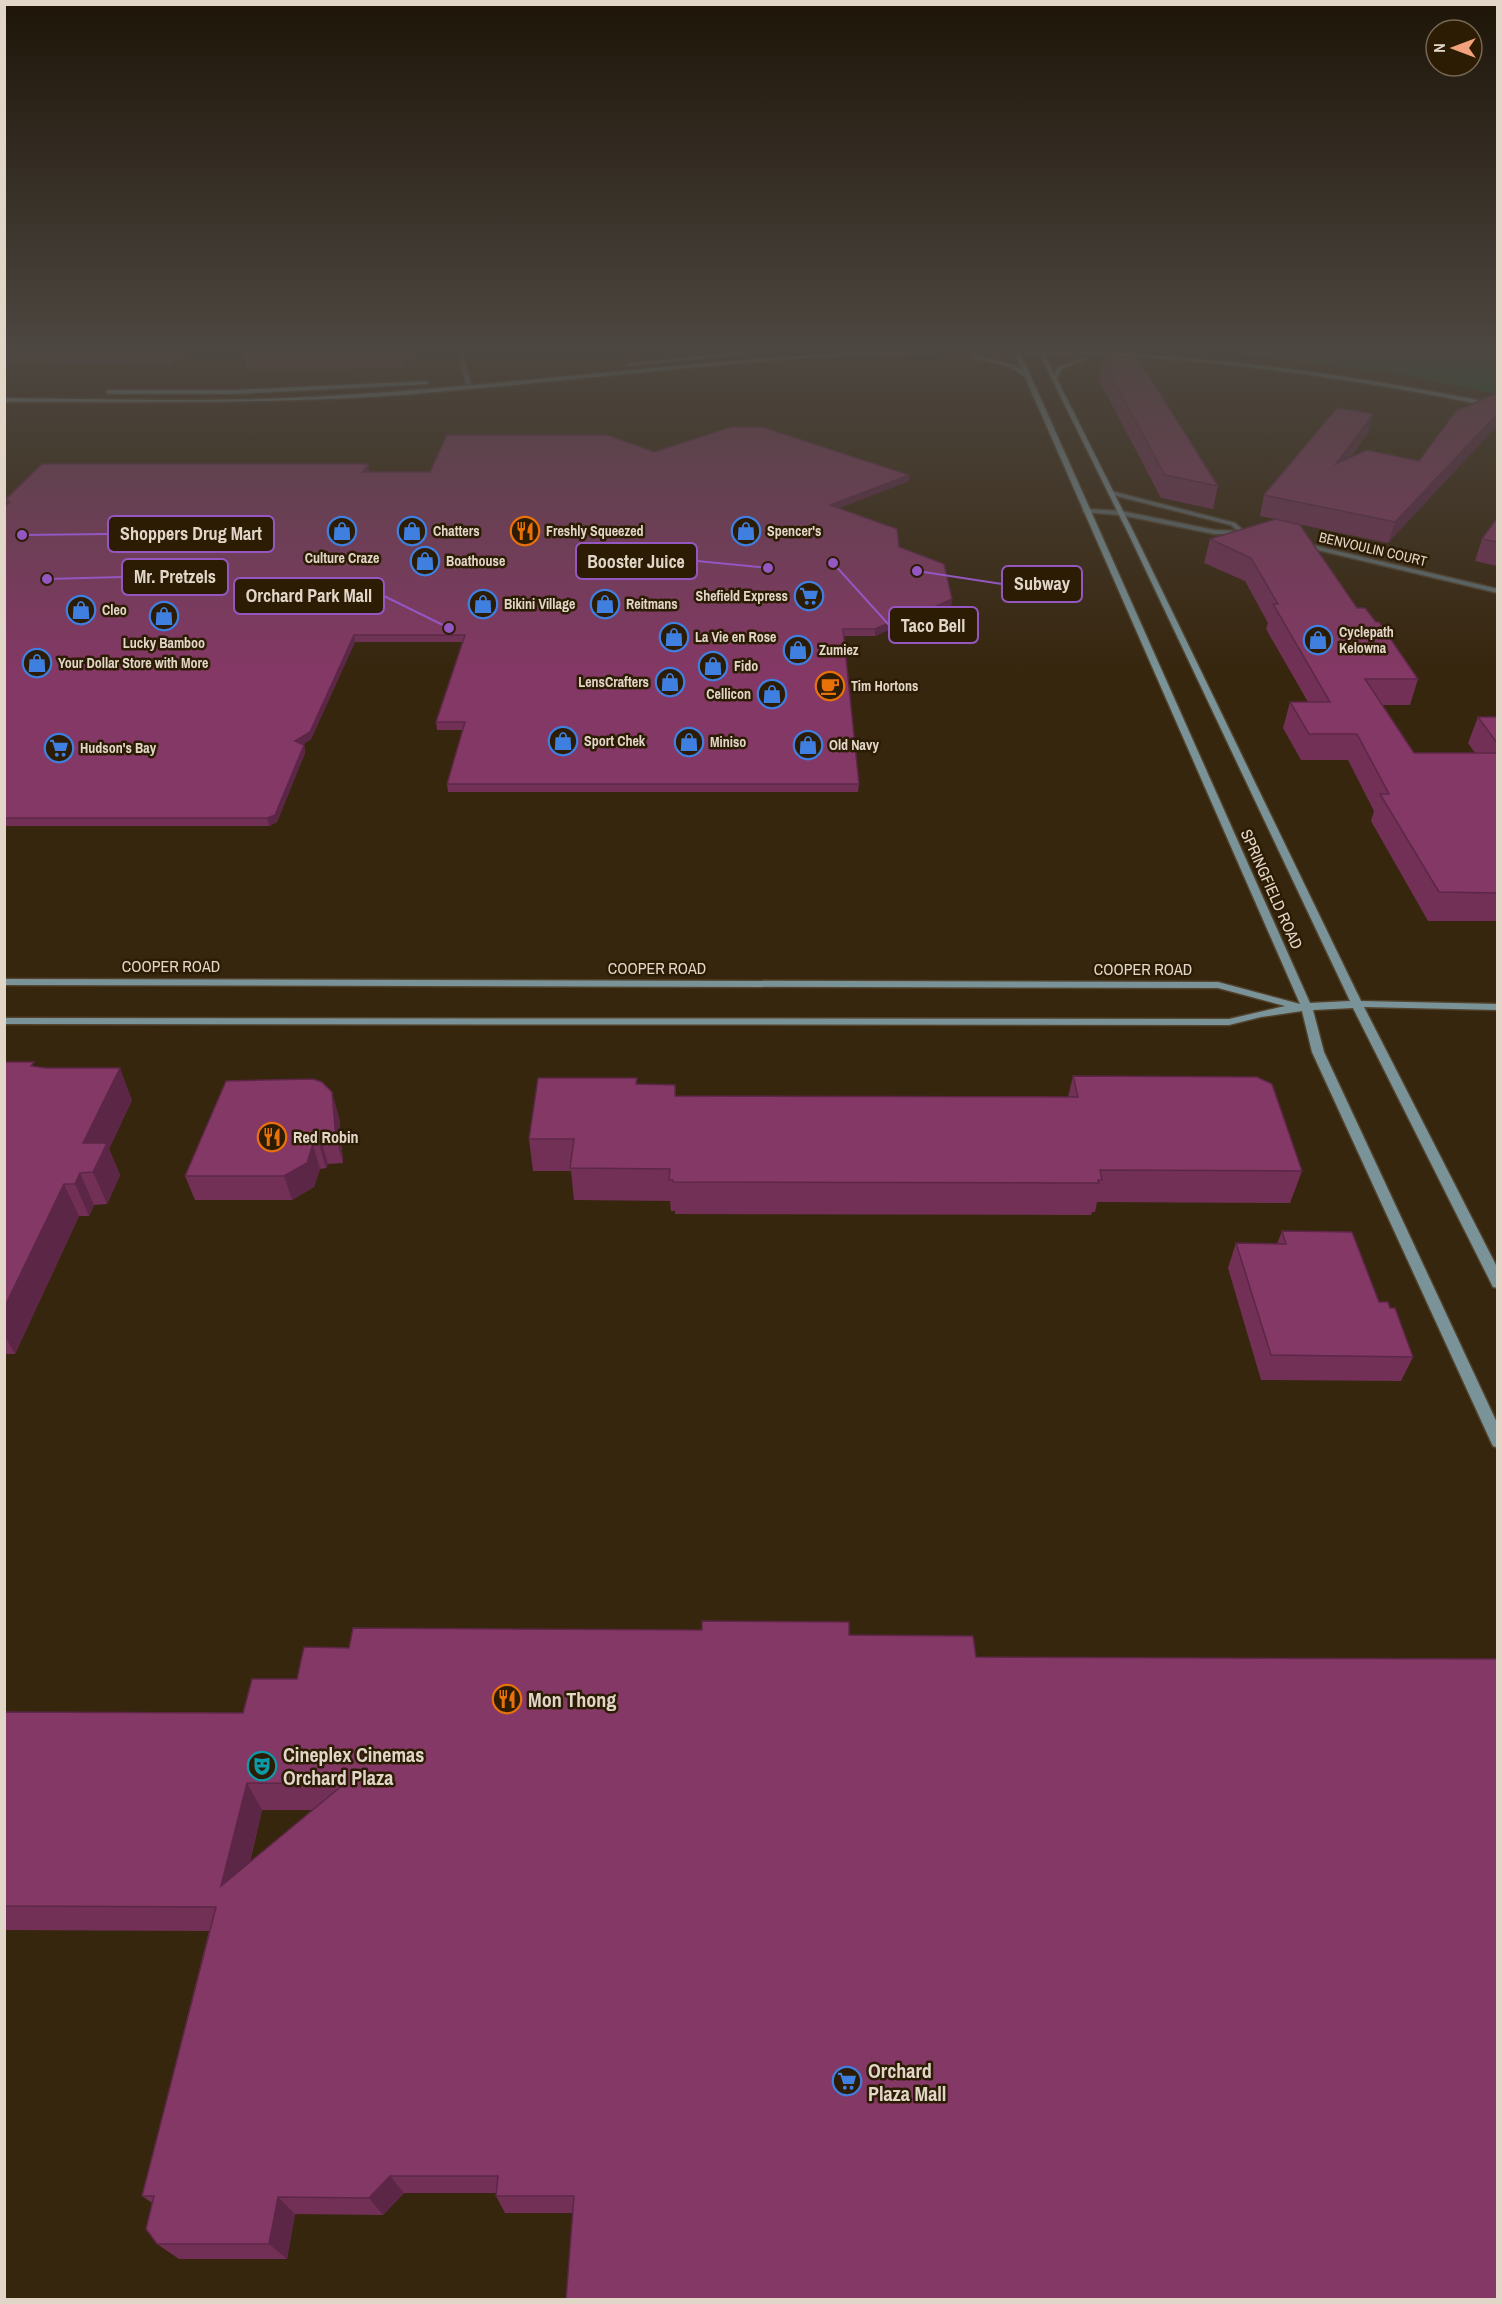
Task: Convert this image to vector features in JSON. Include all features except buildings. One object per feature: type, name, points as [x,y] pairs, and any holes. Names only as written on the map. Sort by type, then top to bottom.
[{"type":"main road","name":"SPRINGFIELD ROAD","points":[[1063,458],[1307,1008],[1318,1052],[1497,1442]]},
{"type":"main road","name":"SPRINGFIELD ROAD","points":[[1094,458],[1359,1006],[1497,1283]]},
{"type":"main road","name":"COOPER ROAD","points":[[4,982],[1218,986],[1307,1008]]},
{"type":"main road","name":"COOPER ROAD","points":[[4,1021],[1229,1022],[1260,1012],[1307,1008],[1497,1007]]},
{"type":"street","points":[[1111,493],[1233,524],[1242,531]]},
{"type":"street","points":[[1086,512],[1121,513],[1214,532],[1242,531],[1265,536]]},
{"type":"street","name":"BENVOULIN COURT","points":[[1289,542],[1497,591]]},
{"type":"place","name":"Culture Craze","points":[[342,531]]},
{"type":"place","name":"Chatters","points":[[412,531]]},
{"type":"place","name":"Freshly Squeezed","points":[[525,531]]},
{"type":"place","name":"Spencer's","points":[[746,531]]},
{"type":"place","name":"Shoppers Drug Mart","points":[[22,535]]},
{"type":"place","name":"Boathouse","points":[[425,561]]},
{"type":"place","name":"Taco Bell","points":[[833,563]]},
{"type":"place","name":"Booster Juice","points":[[768,568]]},
{"type":"place","name":"Subway","points":[[917,571]]},
{"type":"place","name":"Mr. Pretzels","points":[[47,579]]},
{"type":"place","name":"Shefield Express","points":[[809,596]]},
{"type":"place","name":"Bikini Village","points":[[483,604]]},
{"type":"place","name":"Reitmans","points":[[605,604]]},
{"type":"place","name":"Cleo","points":[[81,610]]},
{"type":"place","name":"Lucky Bamboo","points":[[164,616]]},
{"type":"place","name":"Orchard Park Mall","points":[[449,628]]},
{"type":"place","name":"La Vie en Rose","points":[[674,637]]},
{"type":"place","name":"Cyclepath Kelowna","points":[[1318,640]]},
{"type":"place","name":"Zumiez","points":[[798,650]]},
{"type":"place","name":"Your Dollar Store with More","points":[[37,663]]},
{"type":"place","name":"Fido","points":[[713,666]]},
{"type":"place","name":"LensCrafters","points":[[670,682]]},
{"type":"place","name":"Tim Hortons","points":[[830,686]]},
{"type":"place","name":"Cellicon","points":[[772,694]]},
{"type":"place","name":"Sport Chek","points":[[563,741]]},
{"type":"place","name":"Miniso","points":[[689,742]]},
{"type":"place","name":"Old Navy","points":[[808,745]]},
{"type":"place","name":"Hudson's Bay","points":[[59,748]]},
{"type":"place","name":"Red Robin","points":[[272,1137]]},
{"type":"place","name":"Mon Thong","points":[[507,1699]]},
{"type":"place","name":"Cineplex Cinemas Orchard Plaza","points":[[262,1766]]},
{"type":"place","name":"Orchard Plaza Mall","points":[[847,2081]]}]
